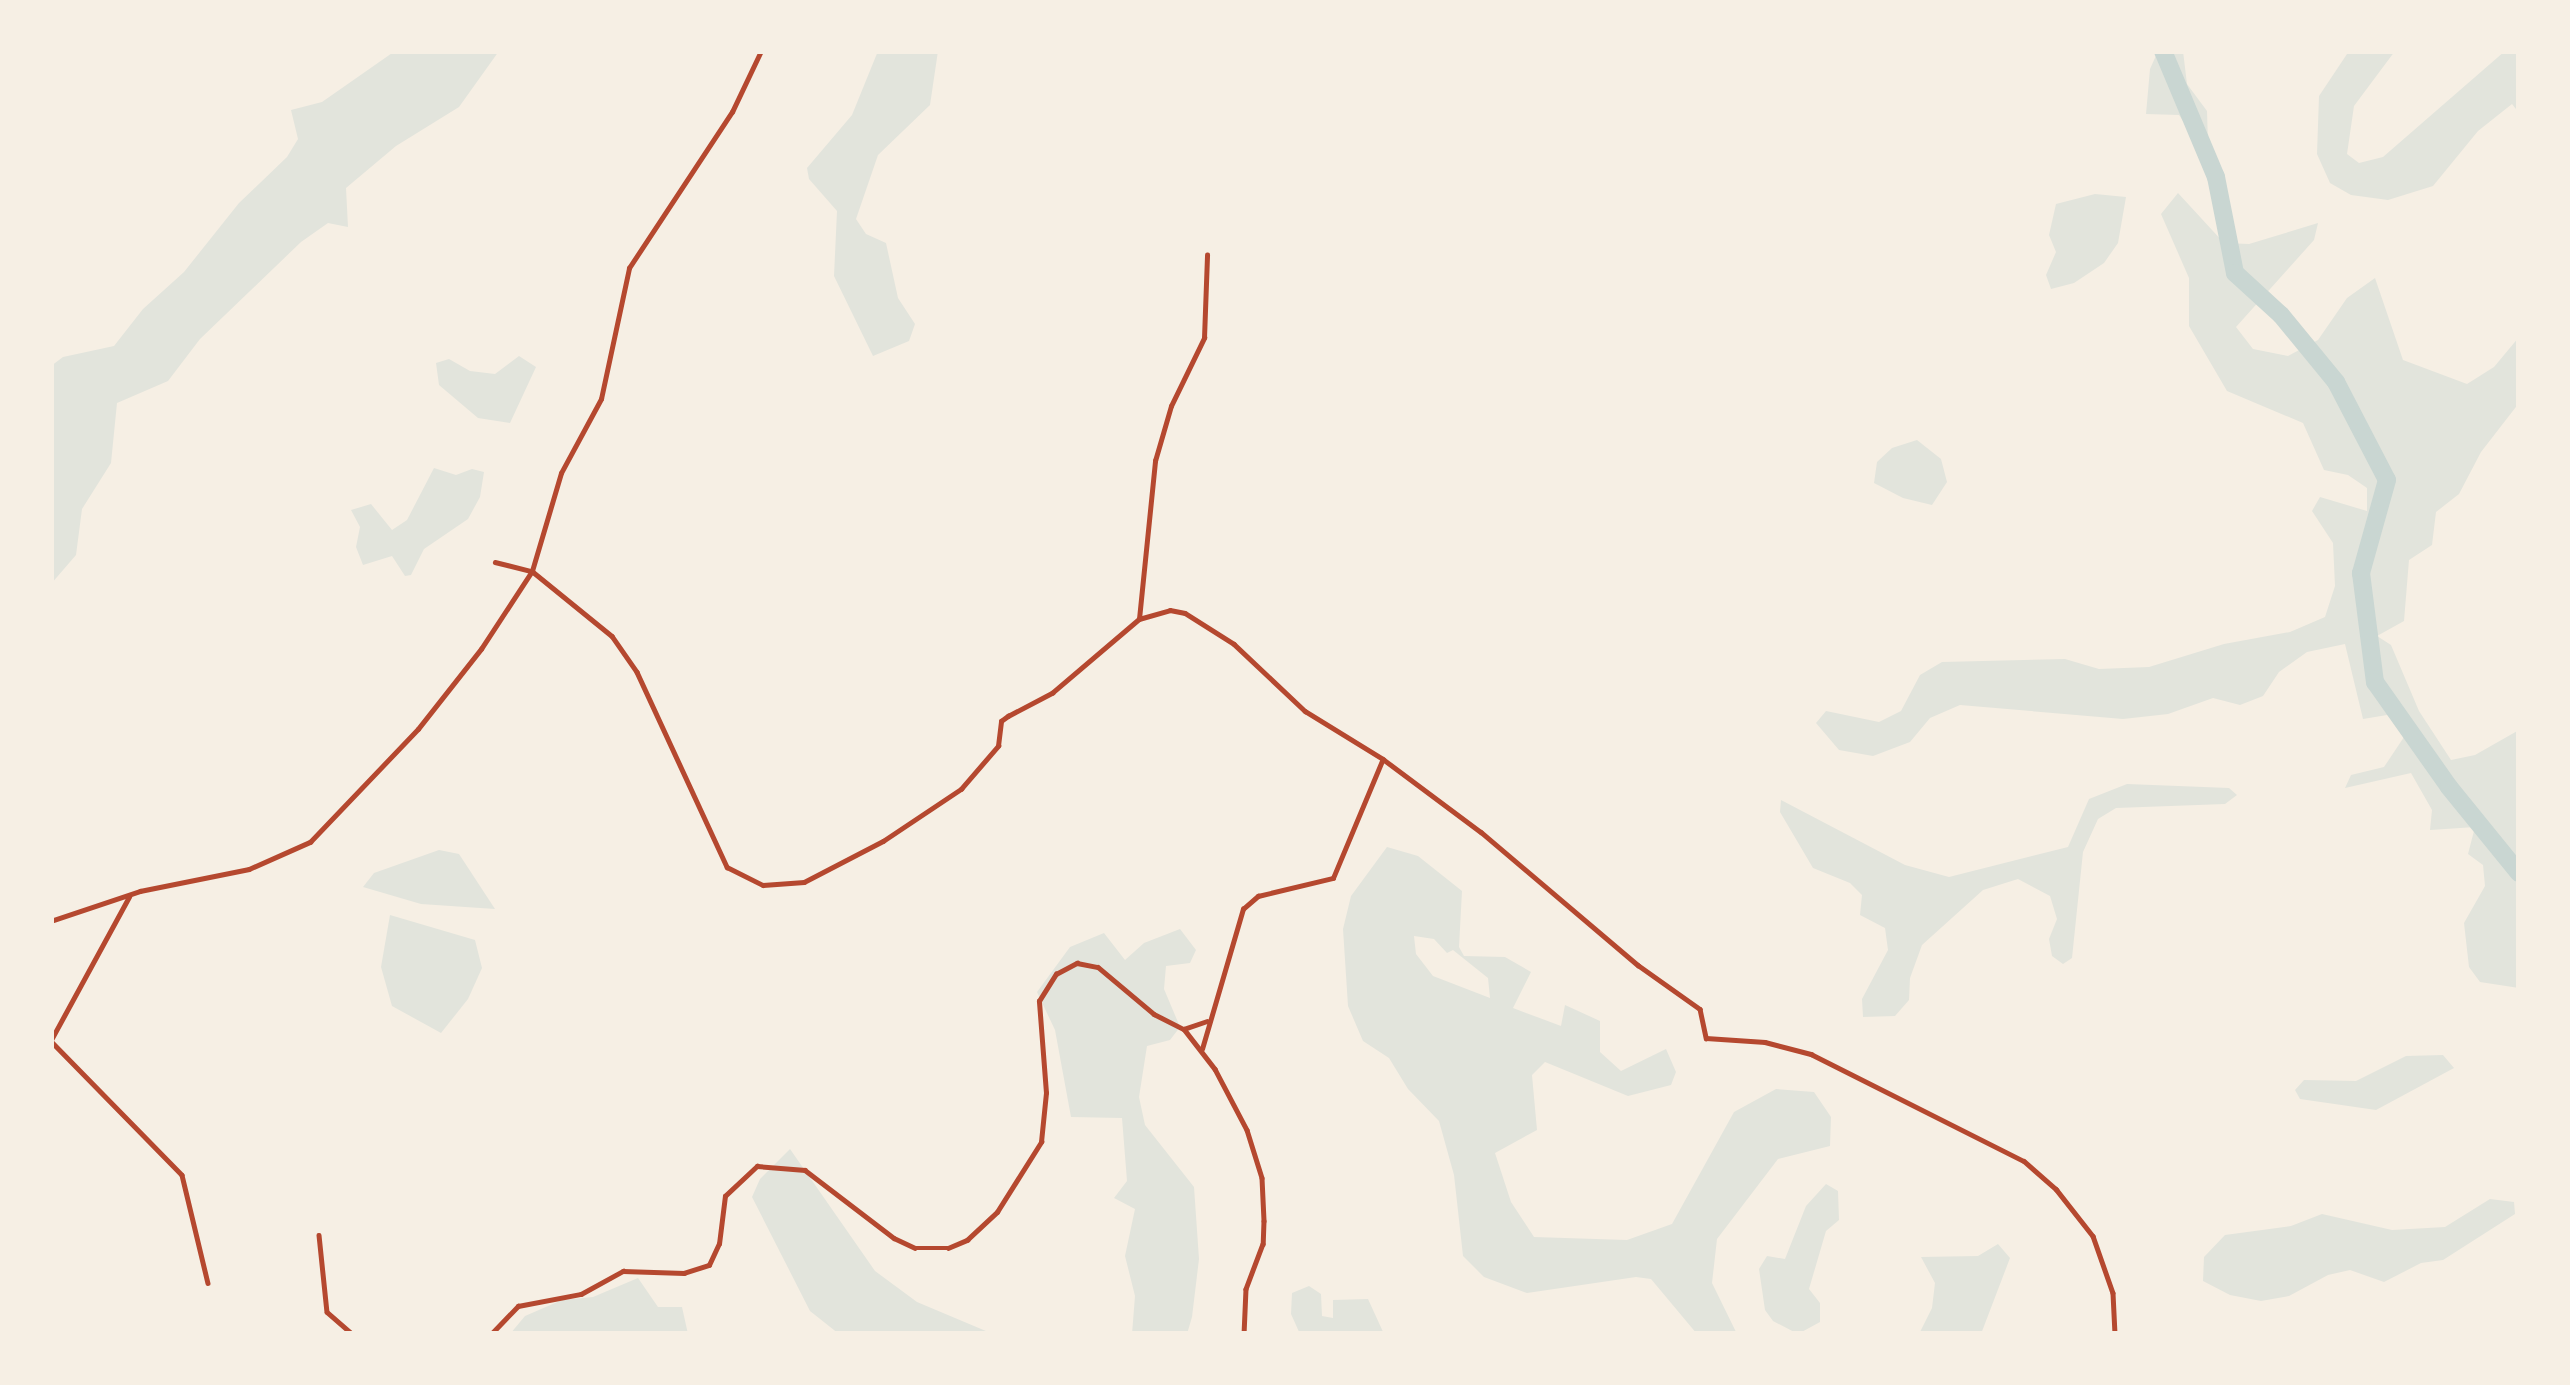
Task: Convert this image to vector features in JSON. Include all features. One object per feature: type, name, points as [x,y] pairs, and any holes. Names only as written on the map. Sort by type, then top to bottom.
[{"type":"street","points":[[51,921],[130,894],[249,868],[329,828],[482,649],[532,571],[561,473],[601,399],[628,268],[732,112],[761,51]]},
{"type":"street","points":[[1139,619],[1155,461],[1172,406],[1204,338],[1207,255]]},
{"type":"street","points":[[495,562],[532,571],[571,598],[624,651],[727,867],[763,885],[804,882],[827,872],[961,789],[998,746],[1001,721],[1052,693],[1139,619],[1170,610],[1203,622],[1305,711],[1383,759],[1700,1009],[1706,1038],[1779,1044],[1811,1054],[2024,1161],[2056,1189],[2093,1236],[2113,1294],[2115,1334]]},
{"type":"street","points":[[1202,1049],[1243,909],[1258,896],[1333,878],[1383,759]]},
{"type":"street","points":[[130,894],[51,1040],[182,1175],[208,1282]]},
{"type":"street","points":[[491,1334],[504,1315],[525,1302],[581,1294],[623,1270],[684,1273],[709,1265],[725,1196],[757,1166],[805,1170],[894,1238],[915,1248],[948,1248],[967,1240],[1009,1197],[1040,1142],[1046,1093],[1038,1015],[1043,992],[1056,974],[1077,963],[1098,967],[1154,1015],[1184,1029],[1202,1049],[1247,1130],[1262,1178],[1263,1244],[1246,1289],[1244,1334]]},
{"type":"street","points":[[1184,1029],[1208,1021]]},
{"type":"street","points":[[319,1235],[327,1312],[352,1334]]},
{"type":"shaded area","points":[[395,51],[499,51],[459,107],[396,146],[346,188],[348,227],[328,223],[301,242],[200,339],[168,381],[117,403],[111,463],[82,509],[76,555],[51,584],[51,366],[63,357],[114,346],[143,309],[184,272],[239,203],[287,157],[298,139],[291,110],[322,102]]},
{"type":"shaded area","points":[[878,51],[938,51],[930,105],[878,155],[856,219],[866,234],[886,243],[898,298],[915,324],[909,341],[873,356],[834,276],[837,211],[809,179],[807,168],[852,115]]},
{"type":"shaded area","points":[[2158,51],[2183,51],[2187,84],[2207,111],[2208,143],[2203,150],[2179,115],[2146,114],[2150,69]]},
{"type":"shaded area","points":[[2349,51],[2395,51],[2354,106],[2347,154],[2359,163],[2383,157],[2505,51],[2519,51],[2519,113],[2512,104],[2478,131],[2433,186],[2388,200],[2351,195],[2330,183],[2317,154],[2319,96]]},
{"type":"shaded area","points":[[2178,193],[2224,243],[2249,244],[2318,223],[2314,240],[2236,327],[2253,349],[2288,356],[2318,340],[2347,298],[2375,278],[2403,360],[2467,384],[2494,367],[2519,337],[2519,403],[2481,452],[2459,494],[2436,512],[2432,545],[2409,560],[2404,621],[2377,636],[2391,645],[2419,711],[2451,760],[2475,755],[2519,730],[2519,988],[2480,982],[2469,967],[2464,923],[2485,886],[2483,865],[2468,854],[2475,827],[2430,830],[2432,810],[2411,773],[2345,788],[2351,775],[2384,767],[2410,728],[2387,715],[2363,719],[2345,644],[2307,652],[2279,672],[2263,696],[2240,705],[2213,698],[2168,714],[2123,719],[1960,705],[1930,718],[1910,742],[1873,756],[1839,750],[1816,723],[1826,711],[1879,722],[1901,711],[1920,675],[1942,662],[2065,659],[2099,669],[2149,667],[2224,644],[2290,632],[2325,617],[2335,586],[2333,543],[2312,511],[2320,497],[2367,511],[2367,488],[2348,475],[2324,470],[2303,423],[2227,391],[2189,326],[2189,278],[2161,214]]},
{"type":"shaded area","points":[[2095,194],[2126,197],[2118,243],[2104,263],[2074,283],[2051,289],[2046,275],[2056,252],[2049,235],[2056,204]]},
{"type":"shaded area","points":[[519,356],[536,367],[510,423],[478,418],[439,385],[436,363],[449,359],[470,371],[495,374]]},
{"type":"shaded area","points":[[1917,440],[1941,459],[1947,482],[1932,505],[1903,498],[1874,483],[1877,462],[1892,448]]},
{"type":"shaded area","points":[[434,468],[456,475],[472,469],[484,472],[480,497],[468,519],[424,549],[411,575],[405,576],[392,556],[363,565],[356,547],[360,527],[351,510],[371,504],[392,530],[407,520]]},
{"type":"shaded area","points":[[2127,784],[2229,788],[2237,795],[2225,804],[2116,808],[2098,819],[2083,852],[2072,958],[2063,964],[2052,956],[2049,939],[2057,919],[2050,896],[2018,879],[1983,890],[1922,945],[1910,978],[1909,1000],[1895,1016],[1863,1017],[1862,999],[1888,950],[1885,928],[1860,915],[1862,895],[1850,883],[1813,868],[1780,812],[1781,800],[1905,865],[1949,877],[2068,847],[2089,799]]},
{"type":"shaded area","points":[[1387,847],[1418,856],[1462,891],[1459,947],[1464,956],[1505,957],[1531,972],[1513,1008],[1561,1026],[1565,1005],[1600,1021],[1600,1052],[1621,1071],[1666,1049],[1676,1072],[1671,1085],[1628,1096],[1545,1062],[1532,1075],[1537,1130],[1495,1153],[1511,1202],[1534,1237],[1627,1240],[1672,1224],[1734,1112],[1776,1089],[1814,1092],[1831,1117],[1830,1146],[1778,1159],[1717,1239],[1712,1283],[1737,1334],[1697,1334],[1651,1279],[1636,1277],[1527,1293],[1484,1277],[1463,1256],[1454,1175],[1439,1121],[1408,1089],[1389,1058],[1363,1041],[1348,1006],[1343,929],[1351,896]],"holes":[[[1414,936],[1434,939],[1447,953],[1453,950],[1488,978],[1490,998],[1433,976],[1416,954]]]},
{"type":"shaded area","points":[[439,850],[459,854],[495,909],[421,904],[363,887],[374,873]]},
{"type":"shaded area","points":[[390,915],[475,940],[482,968],[468,999],[441,1033],[392,1006],[381,967]]},
{"type":"shaded area","points":[[1180,929],[1196,950],[1190,963],[1166,966],[1164,989],[1180,1027],[1170,1040],[1147,1046],[1139,1097],[1145,1125],[1194,1187],[1199,1259],[1187,1334],[1132,1334],[1135,1296],[1125,1256],[1135,1209],[1114,1198],[1127,1181],[1122,1118],[1071,1117],[1055,1030],[1037,992],[1070,947],[1104,933],[1125,960],[1144,943]]},
{"type":"shaded area","points":[[2443,1055],[2454,1068],[2376,1110],[2300,1099],[2295,1090],[2304,1080],[2356,1081],[2406,1056]]},
{"type":"shaded area","points":[[790,1149],[875,1271],[917,1302],[993,1334],[839,1334],[810,1311],[752,1197],[760,1179]]},
{"type":"shaded area","points":[[1826,1184],[1838,1191],[1839,1220],[1826,1231],[1809,1289],[1820,1303],[1820,1322],[1798,1334],[1773,1321],[1765,1310],[1759,1269],[1767,1256],[1785,1259],[1806,1206]]},
{"type":"shaded area","points":[[2490,1199],[2514,1202],[2515,1214],[2443,1260],[2421,1263],[2384,1282],[2350,1270],[2328,1275],[2289,1296],[2261,1301],[2230,1295],[2203,1281],[2204,1257],[2225,1235],[2291,1226],[2322,1214],[2392,1230],[2445,1227]]},
{"type":"shaded area","points":[[1998,1244],[2010,1258],[1981,1334],[1919,1334],[1932,1308],[1935,1283],[1921,1257],[1978,1256]]},
{"type":"shaded area","points":[[638,1278],[658,1307],[682,1307],[688,1334],[510,1334],[525,1316],[562,1300],[593,1297]]},
{"type":"shaded area","points":[[1309,1286],[1321,1294],[1322,1316],[1333,1318],[1333,1300],[1368,1299],[1384,1334],[1300,1334],[1291,1314],[1292,1293]]},
{"type":"waterway","points":[[2163,51],[2216,177],[2235,273],[2281,315],[2336,382],[2387,480],[2361,573],[2375,682],[2449,787],[2519,873]]}]
